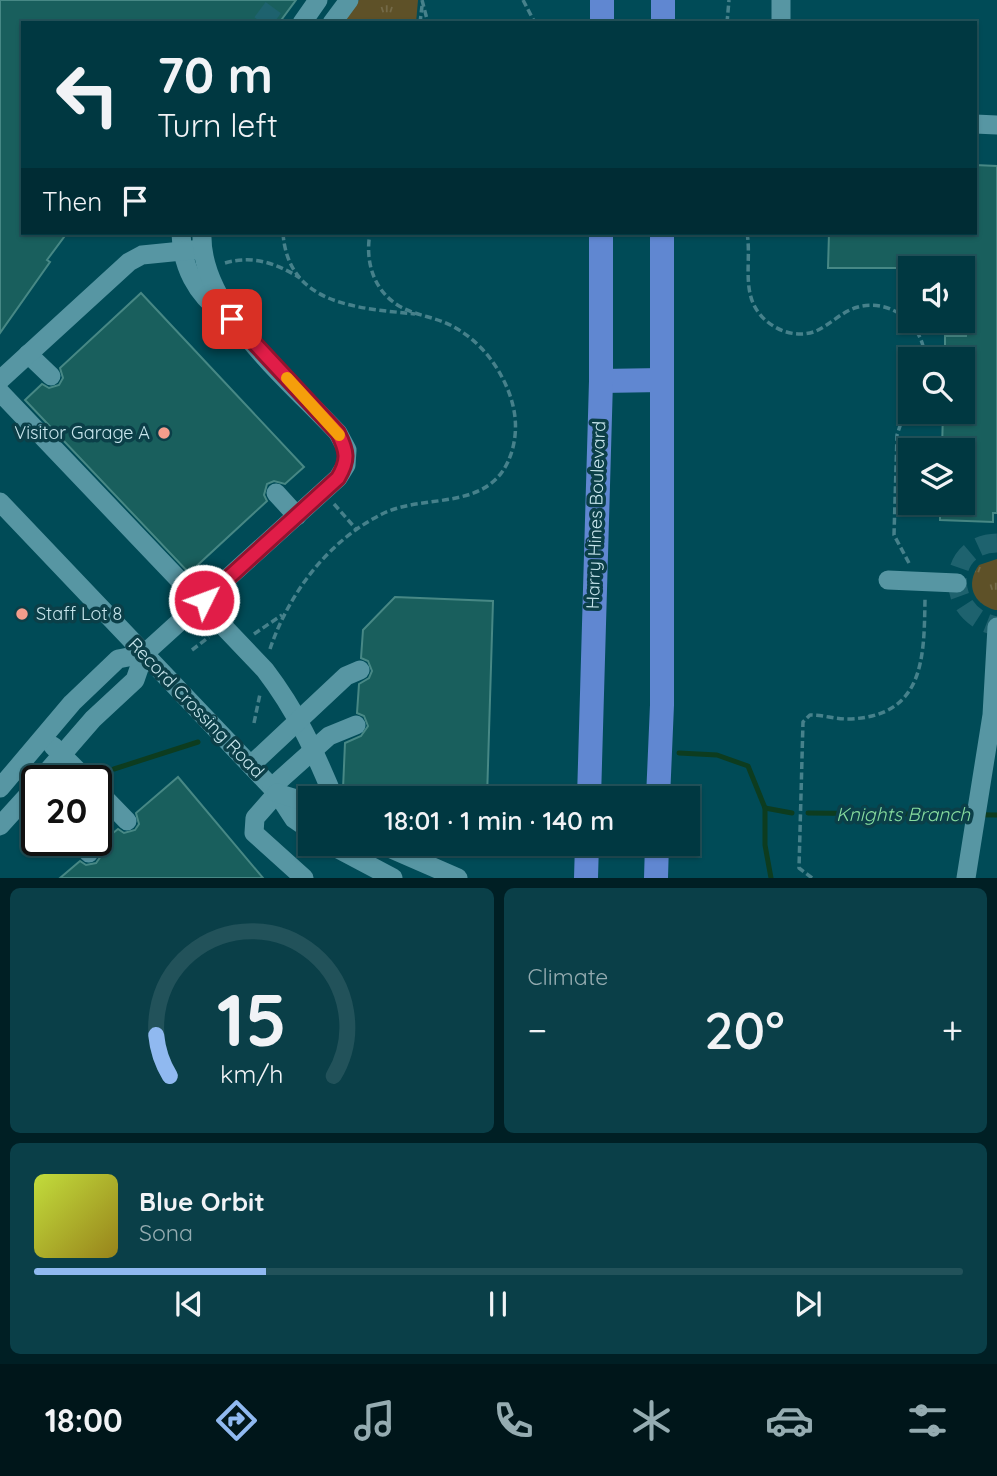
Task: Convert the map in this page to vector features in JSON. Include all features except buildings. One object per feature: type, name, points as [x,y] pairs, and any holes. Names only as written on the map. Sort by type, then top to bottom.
[{"type":"main road","points":[[601,21],[602,0]]},
{"type":"main road","points":[[663,0],[663,21]]},
{"type":"main road","name":"Harry Hines Boulevard","points":[[589,786],[601,382],[601,235]]},
{"type":"main road","points":[[659,786],[662,705],[662,235]]},
{"type":"main road","points":[[601,382],[662,380]]},
{"type":"main road","points":[[580,856],[586,877]]},
{"type":"main road","points":[[656,877],[657,856]]},
{"type":"street","points":[[303,21],[318,0]]},
{"type":"street","points":[[333,21],[349,0]]},
{"type":"street","points":[[780,21],[781,0]]},
{"type":"street","points":[[977,124],[997,125]]},
{"type":"street","points":[[181,235],[182,253],[198,291],[210,305],[232,319]]},
{"type":"street","points":[[0,380],[129,262],[142,256],[182,253],[202,241],[219,298],[232,319],[338,433],[347,450],[346,465],[323,492],[144,654],[135,680],[93,719],[54,765]]},
{"type":"street","points":[[28,354],[51,376]]},
{"type":"street","points":[[0,392],[265,670],[292,705],[329,786]]},
{"type":"street","points":[[276,493],[298,516]]},
{"type":"street","name":"Record Crossing Road","points":[[3,511],[251,765],[298,822]]},
{"type":"street","points":[[888,580],[957,583]]},
{"type":"street","points":[[966,877],[992,715],[997,627]]},
{"type":"street","points":[[0,788],[43,735],[118,659],[144,654]]},
{"type":"street","points":[[251,765],[346,676],[360,670]]},
{"type":"street","points":[[304,877],[254,833],[255,818],[274,790],[329,736],[356,725]]},
{"type":"street","points":[[43,735],[72,765]]},
{"type":"street","points":[[13,772],[21,778]]},
{"type":"street","name":"Record Crossing Road","points":[[274,790],[298,799]]},
{"type":"street","points":[[0,826],[21,804]]},
{"type":"street","points":[[112,806],[127,821]]},
{"type":"street","points":[[352,856],[393,877]]},
{"type":"street","points":[[360,856],[370,877]]},
{"type":"street","points":[[408,856],[458,877]]},
{"type":"path","points":[[421,21],[422,0]]},
{"type":"path","points":[[422,0],[427,21]]},
{"type":"path","points":[[523,0],[534,21]]},
{"type":"path","points":[[727,21],[729,0]]},
{"type":"path","points":[[283,235],[288,256],[301,279]]},
{"type":"path","points":[[267,658],[285,613],[326,554],[356,529],[384,513],[405,505],[456,500],[479,491],[498,475],[511,454],[517,429],[514,404],[501,373],[486,351],[466,335],[452,326],[400,306],[383,293],[373,275],[368,254],[370,235]]},
{"type":"path","points":[[747,235],[750,294],[758,312],[772,325],[789,332],[807,334],[856,307],[878,306],[907,319],[920,338],[922,347]]},
{"type":"path","points":[[213,266],[237,260],[267,262],[282,267],[332,301],[356,308],[419,314]]},
{"type":"path","points":[[894,535],[897,435],[901,424]]},
{"type":"path","points":[[323,492],[356,529]]},
{"type":"path","points":[[812,877],[799,868],[806,717],[815,715],[846,719],[879,713],[898,703],[914,684],[922,666],[926,596]]},
{"type":"path","points":[[254,723],[262,685]]},
{"type":"green space","points":[[359,0],[418,0],[416,21],[343,21]]},
{"type":"green space","points":[[997,559],[995,610],[981,603],[972,586],[979,565]]},
{"type":"waterway","name":"Knights Branch","points":[[114,769],[198,742]]},
{"type":"waterway","name":"Knights Branch","points":[[679,753],[717,755],[748,766],[765,808],[792,813]]},
{"type":"waterway","points":[[765,808],[765,845],[771,878]]},
{"type":"waterway","name":"Knights Branch","points":[[808,813],[997,815]]},
{"type":"tunnel","points":[[263,21],[279,0]]},
{"type":"tunnel","points":[[997,543],[980,546],[967,555],[960,567],[957,581],[960,596],[967,609],[980,620],[997,626]]},
{"type":"slow traffic","points":[[287,378],[339,435]]},
{"type":"place","name":"Visitor Garage A","points":[[164,433]]},
{"type":"place","name":"Staff Lot 8","points":[[22,614]]},
{"type":"route","points":[[204,600],[338,478],[346,465],[347,450],[338,433],[232,319]]}]
